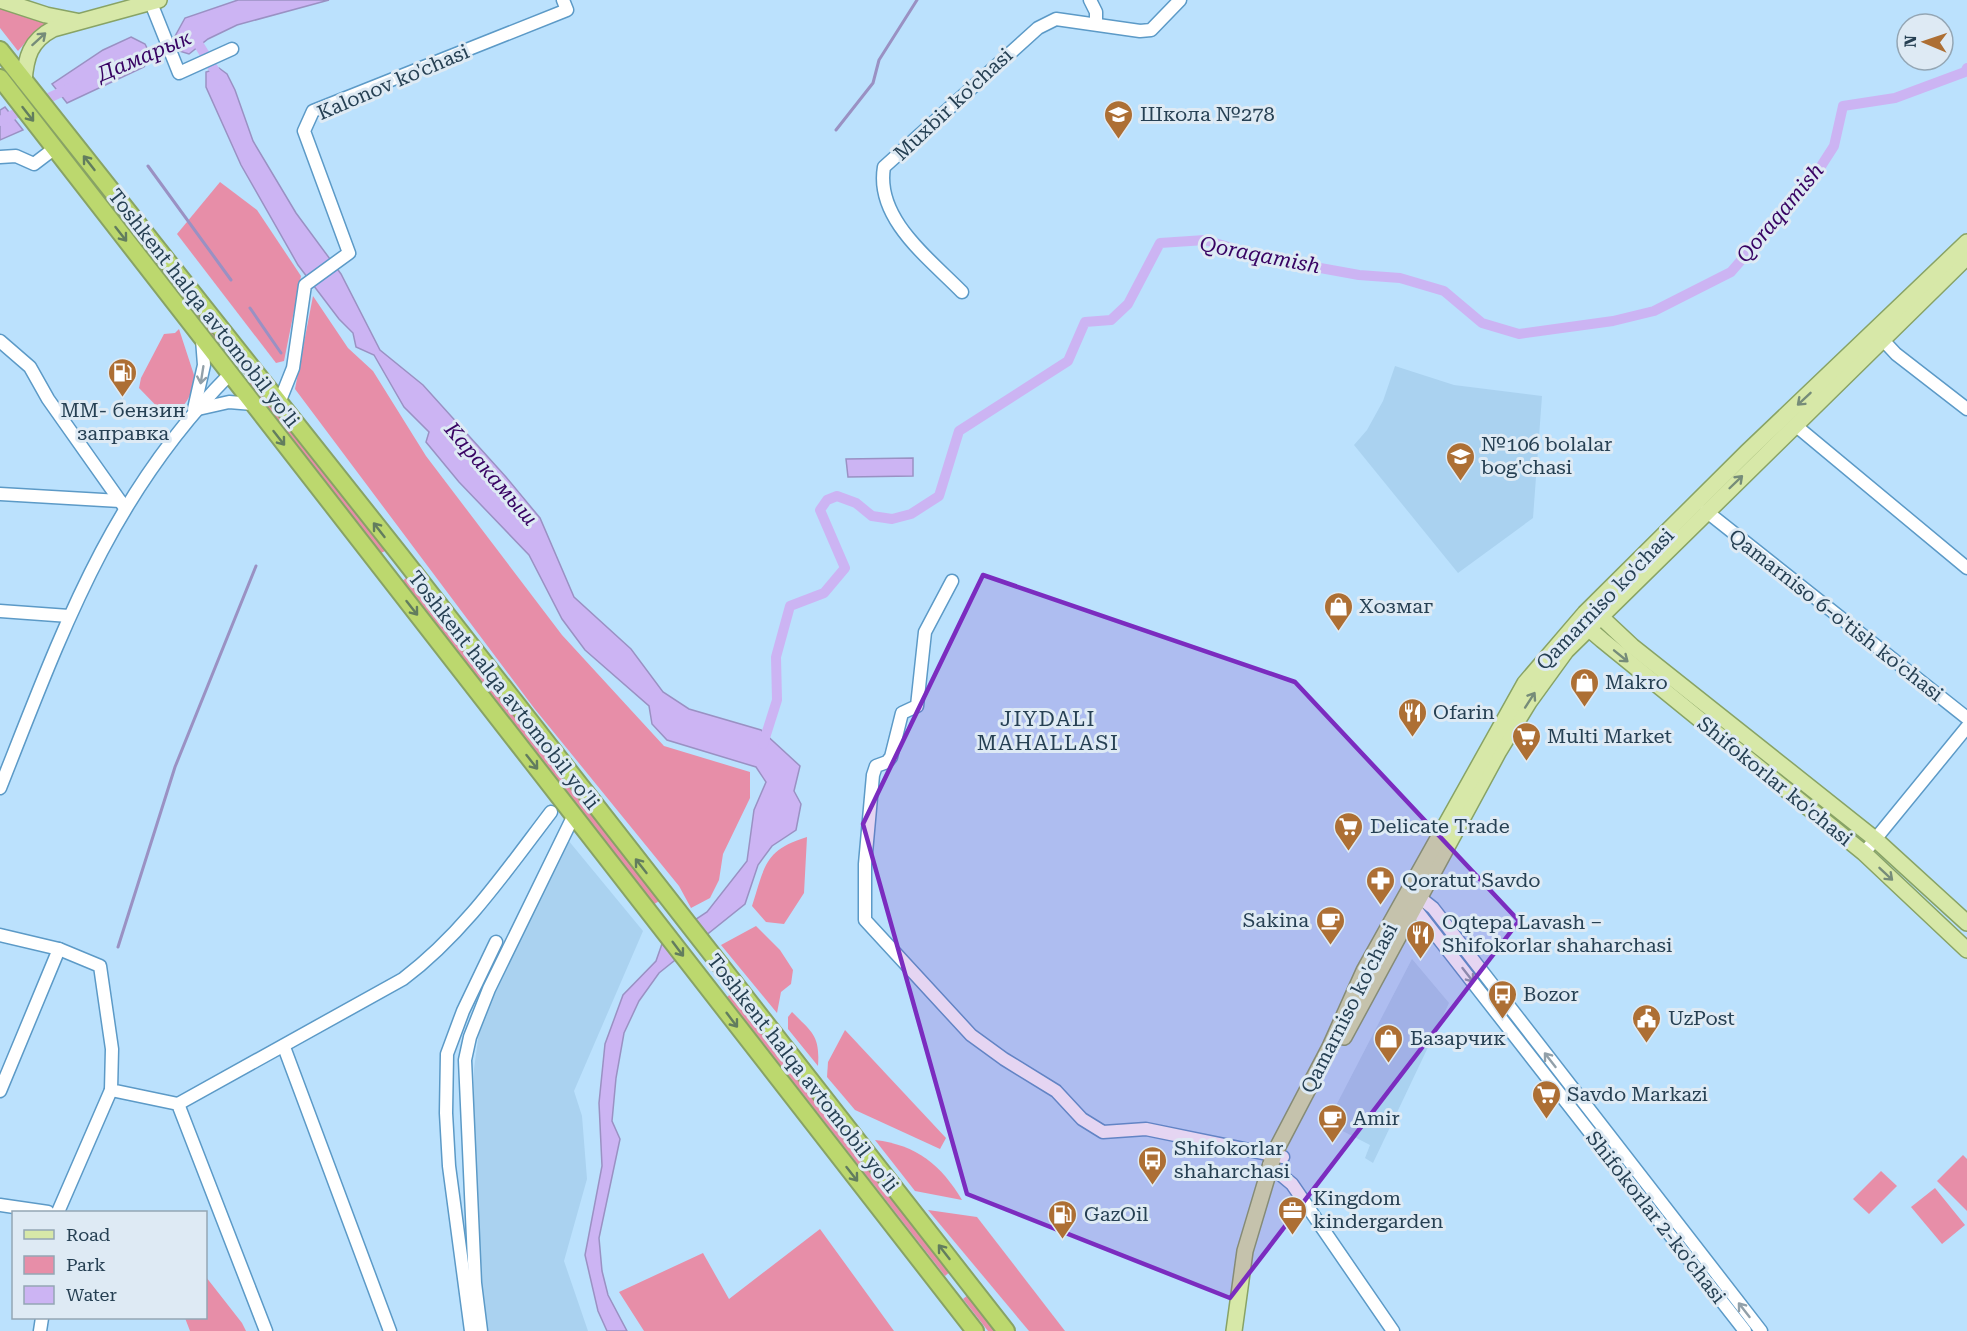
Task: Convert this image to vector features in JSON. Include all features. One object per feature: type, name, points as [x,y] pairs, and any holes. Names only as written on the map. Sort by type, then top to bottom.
[{"type":"highway","name":"Toshkent halqa avtomobil yo'li","points":[[0,50],[401,556],[1006,1331]]},
{"type":"highway","name":"Toshkent halqa avtomobil yo'li","points":[[5,84],[975,1331]]},
{"type":"highway","points":[[230,374],[246,361]]},
{"type":"highway","points":[[382,571],[401,556]]},
{"type":"highway","points":[[947,1296],[967,1281]]},
{"type":"main road","points":[[0,0],[46,15],[82,22]]},
{"type":"main road","points":[[24,81],[26,61],[34,43],[53,29],[155,2]]},
{"type":"main road","name":"Qamarniso ko'chasi","points":[[1591,619],[1747,452],[1967,242]]},
{"type":"main road","name":"Qamarniso ko'chasi","points":[[1234,1331],[1250,1251],[1276,1162],[1364,971],[1413,900],[1525,683],[1967,258]]},
{"type":"main road","name":"Shifokorlar ko'chasi","points":[[1591,619],[1632,646],[1875,839],[1967,923]]},
{"type":"main road","name":"Shifokorlar ko'chasi","points":[[1591,619],[1863,853],[1967,950]]},
{"type":"main road","name":"Qamarniso ko'chasi","points":[[1244,1331],[1250,1251]]},
{"type":"street","name":"Kalonov ko'chasi","points":[[279,403],[293,368],[305,285],[346,255],[304,131],[313,111],[567,10],[563,0]]},
{"type":"street","points":[[1090,0],[1096,12],[1096,23]]},
{"type":"street","name":"Muxbir ko'chasi","points":[[962,292],[901,229],[885,194],[882,181],[884,167],[1038,28],[1056,19],[1140,31],[1151,30],[1180,0]]},
{"type":"street","points":[[155,2],[179,73],[232,49]]},
{"type":"street","points":[[0,157],[16,156],[34,164],[51,143]]},
{"type":"street","points":[[194,411],[203,369],[202,339]]},
{"type":"street","points":[[1882,339],[1896,354],[1967,409]]},
{"type":"street","points":[[0,341],[30,367],[48,399],[123,505]]},
{"type":"street","points":[[0,788],[69,616],[123,505],[170,440],[230,374]]},
{"type":"street","points":[[194,411],[229,402],[253,404]]},
{"type":"street","points":[[1795,425],[1967,568]]},
{"type":"street","points":[[0,494],[123,505]]},
{"type":"street","name":"Qamarniso 6-o'tish ko'chasi","points":[[1706,511],[1967,718]]},
{"type":"street","points":[[952,582],[925,632],[917,706],[902,712],[891,757],[887,762],[876,766],[873,775],[864,864],[865,920],[971,1035],[1004,1059],[1056,1091],[1077,1114],[1103,1132],[1146,1129],[1276,1162],[1393,1331]]},
{"type":"street","points":[[0,611],[69,616]]},
{"type":"street","points":[[1863,853],[1967,727]]},
{"type":"street","points":[[111,1090],[178,1104],[403,980],[426,962],[484,900],[551,813]]},
{"type":"street","points":[[481,1331],[475,1282],[465,1060],[470,1037],[489,989],[574,815]]},
{"type":"street","name":"Shifokorlar 2-ko'chasi","points":[[1413,900],[1745,1331]]},
{"type":"street","name":"Shifokorlar 2-ko'chasi","points":[[1413,900],[1428,903],[1442,920],[1696,1251],[1761,1331]]},
{"type":"street","points":[[0,935],[59,949],[100,966],[112,1049],[111,1090],[58,1211]]},
{"type":"street","points":[[471,1331],[449,1166],[446,1113],[447,1054],[463,1011],[496,942]]},
{"type":"street","points":[[0,1091],[59,949]]},
{"type":"street","points":[[284,1047],[390,1331]]},
{"type":"street","points":[[178,1104],[266,1331]]},
{"type":"street","points":[[0,1205],[41,1211]]},
{"type":"highlighted area","points":[[983,575],[1295,682],[1519,921],[1230,1298],[967,1194],[863,824]]},
{"type":"shaded area","name":"№106 bolalar bog'chasi","points":[[1395,366],[1454,385],[1542,396],[1533,518],[1458,573],[1354,445],[1367,430],[1383,401]]},
{"type":"shaded area","points":[[568,840],[643,931],[574,1091],[582,1116],[587,1179],[564,1261],[588,1331],[478,1331],[473,1282],[474,1069],[480,1025]]},
{"type":"shaded area","name":"Базарчик","points":[[1412,959],[1449,1003],[1373,1163],[1365,1158],[1370,1145],[1327,1123]]},
{"type":"green space","points":[[0,8],[50,23],[36,30],[18,51],[0,28]]},
{"type":"green space","points":[[59,131],[222,339],[217,344],[54,135]]},
{"type":"green space","points":[[220,182],[257,210],[301,276],[284,361],[276,363],[177,234]]},
{"type":"green space","points":[[313,296],[348,348],[373,371],[426,456],[562,635],[664,746],[750,772],[750,798],[723,854],[719,880],[710,898],[691,908],[679,886],[534,708],[295,389]]},
{"type":"green space","points":[[179,329],[194,375],[194,382],[187,400],[170,420],[139,388],[141,378],[164,334],[175,333]]},
{"type":"green space","points":[[253,381],[385,551],[379,554],[248,385]]},
{"type":"green space","points":[[406,578],[659,901],[653,905],[400,583]]},
{"type":"green space","points":[[807,837],[804,893],[784,924],[766,922],[752,906],[768,861],[782,848]]},
{"type":"green space","points":[[756,926],[780,950],[793,970],[791,984],[781,992],[777,1013],[721,945]]},
{"type":"green space","points":[[732,993],[951,1271],[945,1276],[727,997]]},
{"type":"green space","points":[[792,1012],[814,1036],[818,1048],[818,1066],[788,1029],[788,1017]]},
{"type":"green space","points":[[845,1030],[946,1138],[940,1149],[855,1110],[827,1077],[828,1062]]},
{"type":"green space","points":[[875,1140],[903,1147],[926,1159],[945,1177],[962,1200],[915,1191]]},
{"type":"green space","points":[[1963,1155],[1967,1159],[1967,1211],[1937,1181]]},
{"type":"green space","points":[[1881,1171],[1897,1186],[1869,1214],[1853,1199]]},
{"type":"green space","points":[[1935,1188],[1965,1225],[1942,1244],[1911,1207]]},
{"type":"green space","points":[[928,1210],[977,1217],[1065,1331],[1029,1331]]},
{"type":"green space","points":[[820,1229],[894,1331],[644,1331],[619,1292],[703,1253],[729,1299]]},
{"type":"green space","points":[[207,1278],[246,1331],[190,1331],[185,1319],[207,1319]]},
{"type":"green space","points":[[968,1295],[997,1331],[988,1331],[963,1299]]},
{"type":"water","points":[[238,0],[329,0],[237,25],[208,39],[189,54],[179,51],[174,38],[185,18]]},
{"type":"water","points":[[131,37],[145,44],[151,56],[144,67],[67,103],[52,84],[103,50]]},
{"type":"water","points":[[219,68],[227,74],[235,90],[253,141],[296,213],[341,274],[380,350],[423,385],[540,518],[574,597],[631,649],[663,692],[689,709],[761,730],[800,766],[794,791],[801,804],[796,830],[772,846],[758,865],[745,904],[659,973],[639,1001],[624,1033],[616,1078],[612,1121],[620,1139],[599,1238],[602,1271],[608,1295],[627,1331],[607,1331],[598,1311],[585,1255],[602,1166],[599,1103],[605,1044],[623,995],[656,961],[663,941],[707,912],[747,861],[754,810],[766,782],[756,767],[667,740],[652,724],[649,706],[585,650],[562,619],[529,555],[459,482],[426,442],[429,432],[404,407],[374,355],[356,347],[353,333],[339,319],[298,265],[241,165],[206,87],[206,72]]},
{"type":"water","points":[[5,107],[23,130],[0,140],[0,110]]},
{"type":"water","points":[[913,458],[913,476],[848,477],[846,459]]},
{"type":"pier","points":[[694,917],[709,936],[678,961],[662,939]]},
{"type":"waterway","points":[[836,130],[873,83],[879,60],[917,0]]},
{"type":"waterway","name":"Каракамыш","points":[[193,35],[221,81]]},
{"type":"waterway","name":"Дамарык","points":[[137,57],[177,44]]},
{"type":"waterway","name":"Qoraqamish","points":[[763,744],[777,700],[776,657],[790,606],[824,593],[845,568],[820,510],[827,500],[837,496],[856,503],[872,516],[892,519],[911,514],[939,496],[959,431],[1068,361],[1085,322],[1111,320],[1128,304],[1160,243],[1205,240],[1265,258],[1359,275],[1400,278],[1444,291],[1482,323],[1519,334],[1613,321],[1654,311],[1731,272],[1816,174],[1834,146],[1843,106],[1895,98],[1965,72],[1967,68]]},
{"type":"waterway","name":"Дамарык","points":[[0,121],[72,87]]},
{"type":"waterway","points":[[148,166],[231,280]]},
{"type":"waterway","points":[[250,308],[281,353]]},
{"type":"waterway","points":[[118,947],[175,767],[256,566]]},
{"type":"place","name":"Школа №278","points":[[1119,140]]},
{"type":"place","name":"ММ- бензин заправка","points":[[123,398]]},
{"type":"place","name":"№106 bolalar bog'chasi","points":[[1460,482]]},
{"type":"place","name":"Хозмаг","points":[[1338,632]]},
{"type":"place","name":"Makro","points":[[1584,708]]},
{"type":"place","name":"Ofarin","points":[[1412,738]]},
{"type":"place","name":"Multi Market","points":[[1526,762]]},
{"type":"place","name":"Delicate Trade","points":[[1349,852]]},
{"type":"place","name":"Qoratut Savdo","points":[[1381,906]]},
{"type":"place","name":"Sakina","points":[[1330,946]]},
{"type":"place","name":"Oqtepa Lavash – Shifokorlar shaharchasi","points":[[1421,960]]},
{"type":"place","name":"Bozor","points":[[1502,1020]]},
{"type":"place","name":"UzPost","points":[[1647,1044]]},
{"type":"place","name":"Базарчик","points":[[1389,1064]]},
{"type":"place","name":"Savdo Markazi","points":[[1546,1120]]},
{"type":"place","name":"Amir","points":[[1332,1144]]},
{"type":"place","name":"Shifokorlar shaharchasi","points":[[1153,1186]]},
{"type":"place","name":"Kingdom kindergarden","points":[[1292,1236]]},
{"type":"place","name":"GazOil","points":[[1063,1240]]},
{"type":"district","name":"JIYDALI MAHALLASI","points":[[1048,731]]}]
